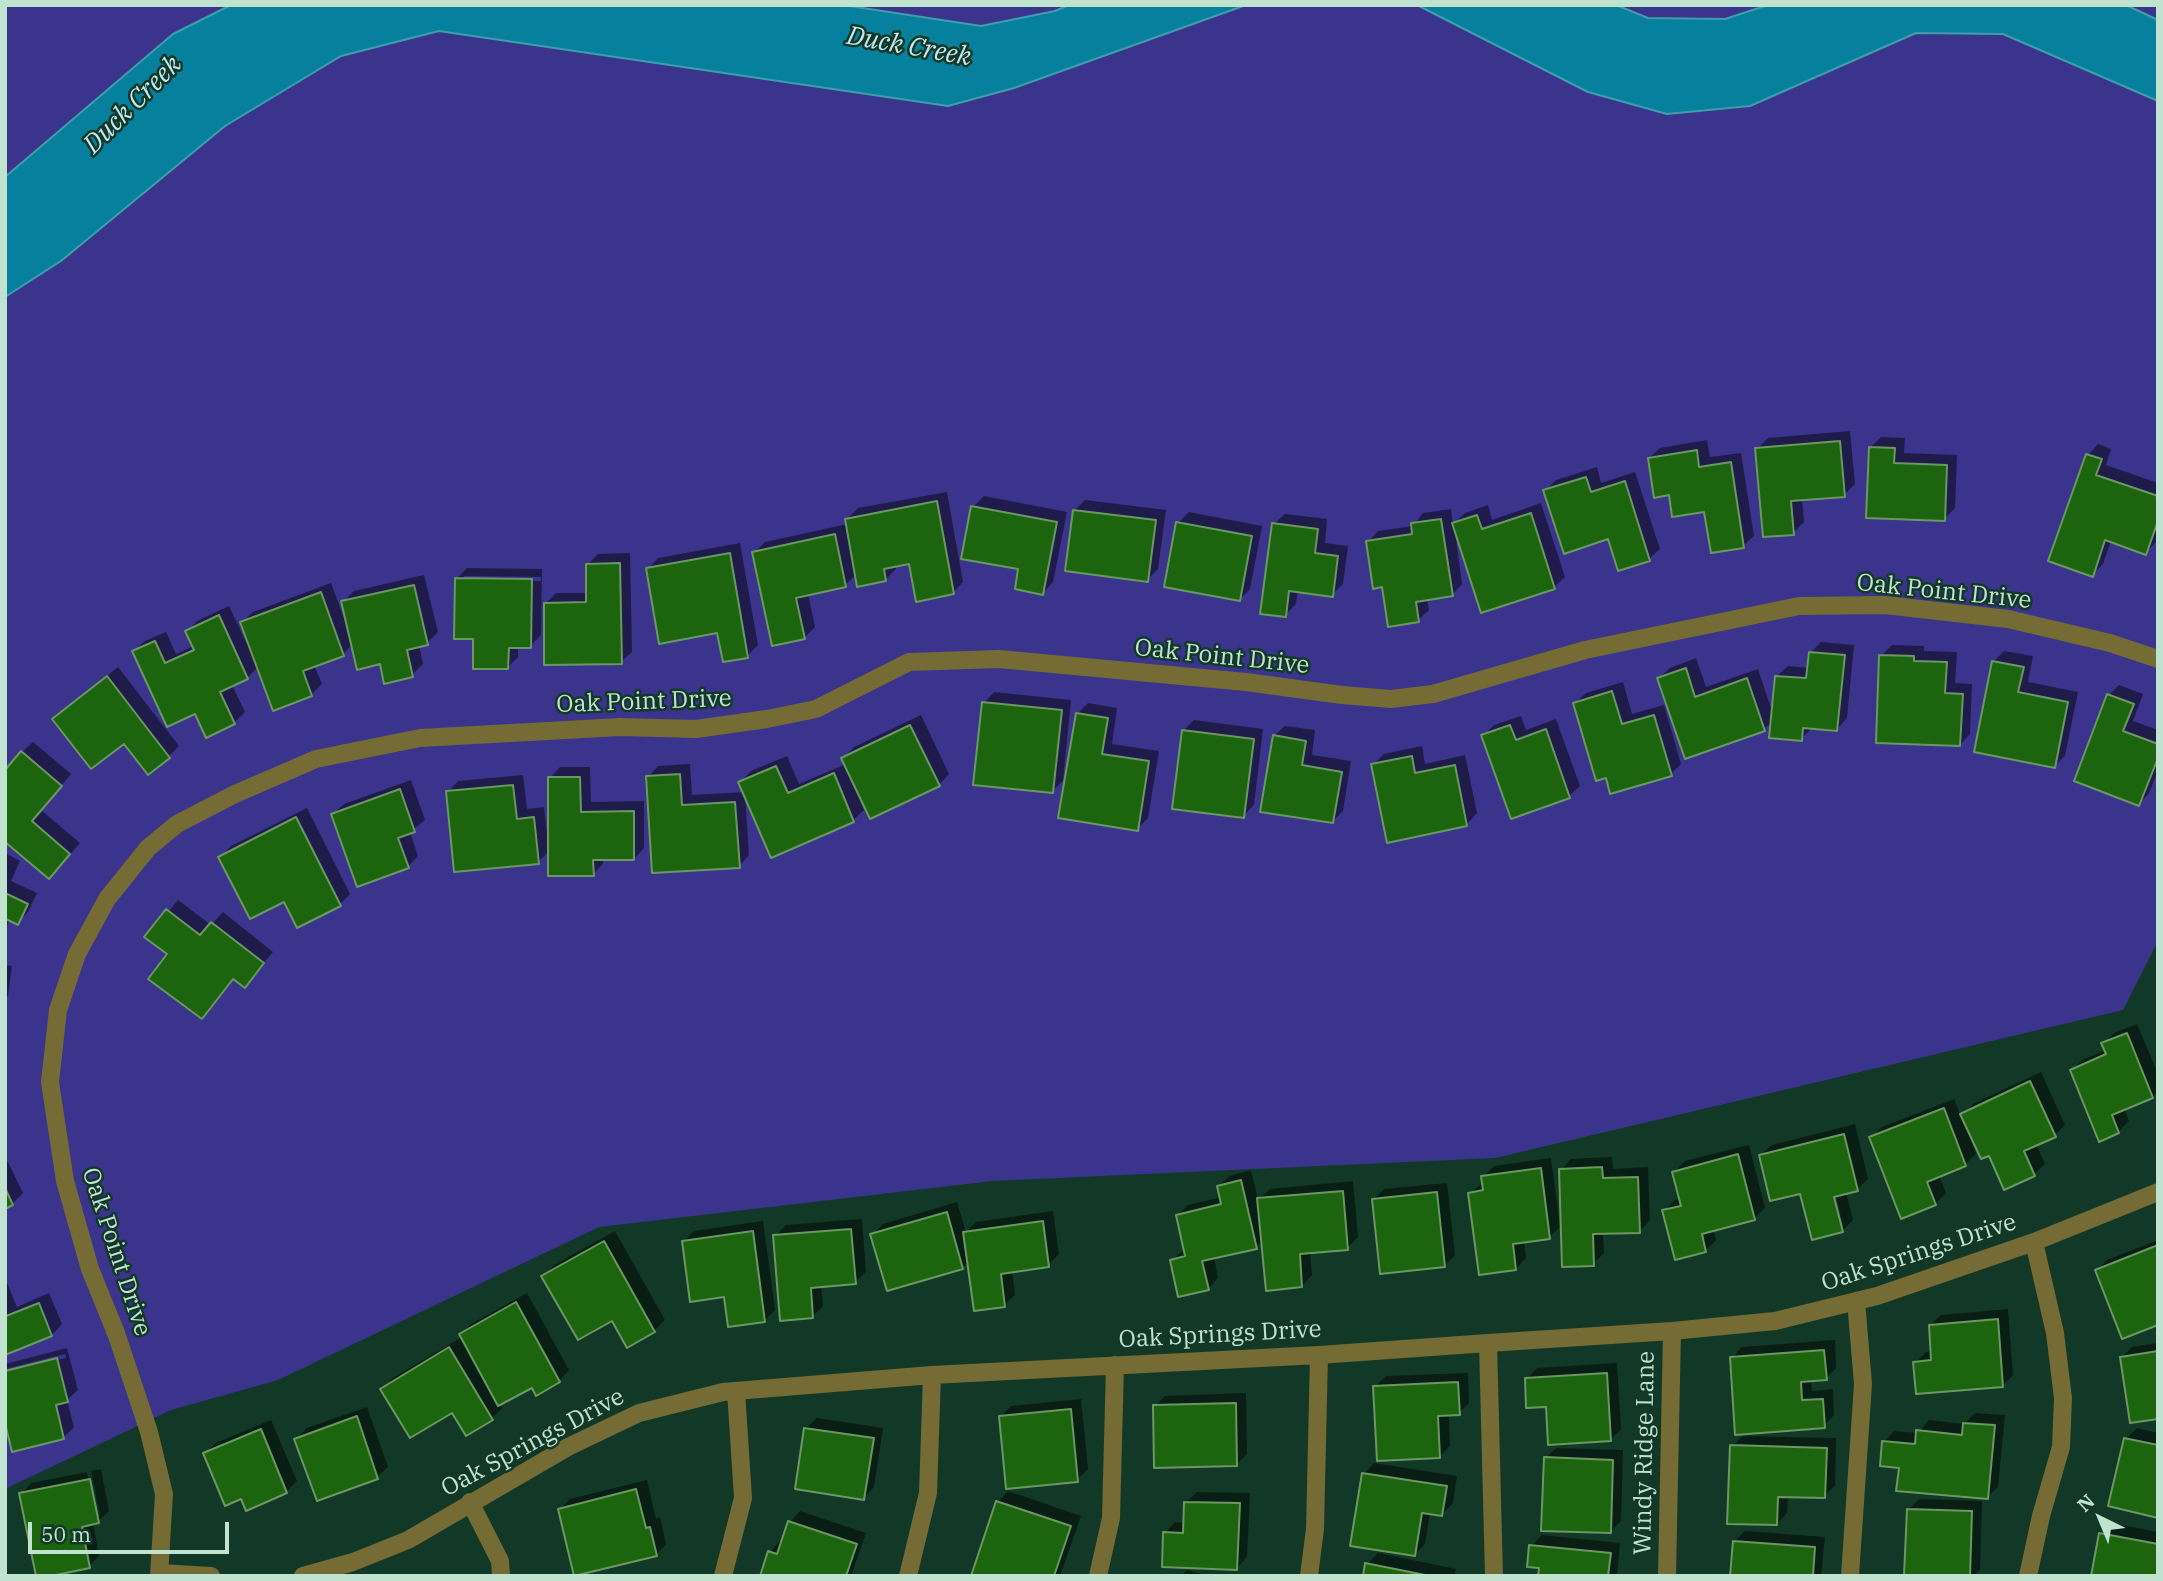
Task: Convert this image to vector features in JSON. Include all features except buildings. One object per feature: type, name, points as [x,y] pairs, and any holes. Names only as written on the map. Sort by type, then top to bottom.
[{"type":"street","name":"Oak Point Drive","points":[[159,1574],[164,1494],[149,1432],[116,1333],[90,1269],[65,1181],[50,1082],[58,1010],[77,954],[107,899],[148,848],[177,824],[235,794],[316,759],[420,738],[620,727],[696,729],[767,719],[816,709],[909,662],[999,659],[1232,680],[1391,699],[1433,694],[1585,650],[1761,613],[1799,606],[1873,605],[2008,620],[2110,643],[2158,659]]},
{"type":"street","name":"Oak Springs Drive","points":[[303,1576],[327,1572],[408,1540],[568,1447],[639,1413],[723,1392],[932,1375],[1319,1355],[1672,1331],[1775,1321],[1877,1296],[2034,1242],[2158,1192]]},
{"type":"street","points":[[2028,1576],[2041,1516],[2061,1447],[2063,1398],[2055,1334],[2034,1242]]},
{"type":"street","points":[[1850,1576],[1863,1384],[1856,1301]]},
{"type":"street","name":"Windy Ridge Lane","points":[[1667,1576],[1672,1331]]},
{"type":"street","points":[[1488,1343],[1494,1576]]},
{"type":"street","points":[[1309,1576],[1315,1529],[1319,1355]]},
{"type":"street","points":[[1098,1576],[1111,1518],[1115,1365]]},
{"type":"street","points":[[908,1576],[928,1493],[932,1375]]},
{"type":"street","points":[[723,1576],[743,1498],[736,1391]]},
{"type":"street","points":[[470,1502],[500,1561],[501,1576]]},
{"type":"street","points":[[159,1574],[211,1576]]},
{"type":"shaded area","points":[[5,5],[2158,5],[2158,941],[2123,1010],[1495,1158],[992,1181],[599,1227],[278,1380],[171,1410],[5,1489]]},
{"type":"water","name":"Duck Creek","points":[[231,5],[843,5],[981,26],[1055,11],[1069,5],[1246,5],[1014,88],[948,106],[439,31],[341,56],[225,126],[61,261],[5,297],[5,177],[173,34]]},
{"type":"water","points":[[1417,5],[1616,5],[1648,18],[1725,19],[1768,5],[2126,5],[2158,20],[2158,101],[2003,34],[1916,33],[1750,106],[1667,114],[1588,92]]}]
